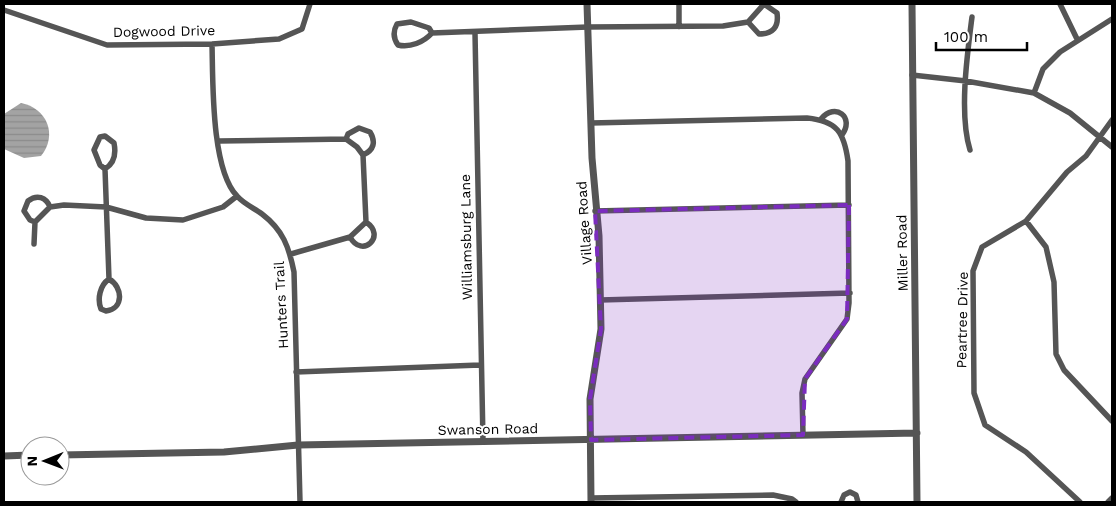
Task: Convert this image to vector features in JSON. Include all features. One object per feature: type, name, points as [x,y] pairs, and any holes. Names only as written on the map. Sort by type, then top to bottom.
[{"type":"street","name":"Dogwood Drive","points":[[4,10],[108,45],[212,44],[279,39],[302,29],[310,4]]},
{"type":"street","name":"Village Road","points":[[587,4],[595,211],[599,236],[601,329],[590,399],[591,500]]},
{"type":"street","points":[[679,4],[679,27]]},
{"type":"street","points":[[432,33],[429,28],[411,22],[397,24],[394,30],[394,40],[398,45],[405,47],[426,40],[432,33],[474,33],[588,27],[723,26],[748,22],[764,4],[777,13],[778,22],[774,29],[767,34],[759,34],[748,22]]},
{"type":"street","name":"Miller Road","points":[[912,4],[918,502]]},
{"type":"street","points":[[1060,4],[1077,39]]},
{"type":"street","points":[[970,150],[966,138],[966,81],[972,18]]},
{"type":"street","points":[[1034,92],[1043,69],[1077,39],[1108,23],[1112,18]]},
{"type":"street","name":"Williamsburg Lane","points":[[474,33],[483,441]]},
{"type":"street","name":"Hunters Trail","points":[[212,44],[214,114],[223,170],[237,196],[278,227],[286,240],[291,254],[294,272],[300,502]]},
{"type":"street","points":[[912,75],[966,81],[1034,92],[1070,113],[1101,136],[1112,147]]},
{"type":"street","points":[[821,119],[826,113],[834,111],[842,114],[846,120],[846,129],[842,135]]},
{"type":"street","points":[[591,123],[821,119],[836,128],[842,135],[846,141],[848,161],[850,293],[847,319],[805,378],[802,393],[803,435]]},
{"type":"street","name":"Peartree Drive","points":[[1080,502],[1026,452],[985,424],[974,393],[973,271],[982,247],[1026,221],[1067,172],[1086,156],[1112,120]]},
{"type":"street","points":[[346,139],[348,134],[358,128],[370,132],[374,142],[372,148],[363,156]]},
{"type":"street","points":[[106,169],[100,165],[94,150],[100,137],[105,136],[114,143],[115,150],[110,166],[106,169],[109,279]]},
{"type":"street","points":[[219,141],[346,139],[357,147],[363,156],[366,222],[350,237],[291,254]]},
{"type":"street","points":[[34,244],[35,222],[50,207],[64,205],[106,207],[146,218],[183,220],[223,207],[237,196]]},
{"type":"street","points":[[35,222],[26,216],[25,205],[28,201],[38,197],[48,202],[50,207]]},
{"type":"street","points":[[595,211],[848,205]]},
{"type":"street","points":[[1026,221],[1046,247],[1054,282],[1056,354],[1064,370],[1112,420]]},
{"type":"street","points":[[350,237],[360,247],[368,246],[373,240],[375,233],[372,226],[366,222]]},
{"type":"street","points":[[109,279],[113,281],[120,296],[119,304],[112,310],[106,311],[100,309],[98,301],[103,282],[109,279]]},
{"type":"street","points":[[600,300],[850,293]]},
{"type":"street","points":[[296,372],[480,365]]},
{"type":"street","name":"Swanson Road","points":[[70,455],[224,452],[298,445],[917,433]]},
{"type":"street","points":[[4,456],[20,455]]},
{"type":"street","points":[[841,502],[844,495],[850,492],[856,495],[858,502]]},
{"type":"street","points":[[591,500],[773,495],[792,499],[796,502]]},
{"type":"street","points":[[1108,502],[1112,498]]},
{"type":"highlighted area","points":[[849,205],[847,319],[805,379],[803,435],[591,440],[590,399],[601,329],[595,211]]},
{"type":"shaded area","points":[[21,103],[37,110],[47,124],[49,140],[41,156],[24,158],[4,149],[4,114]]}]
